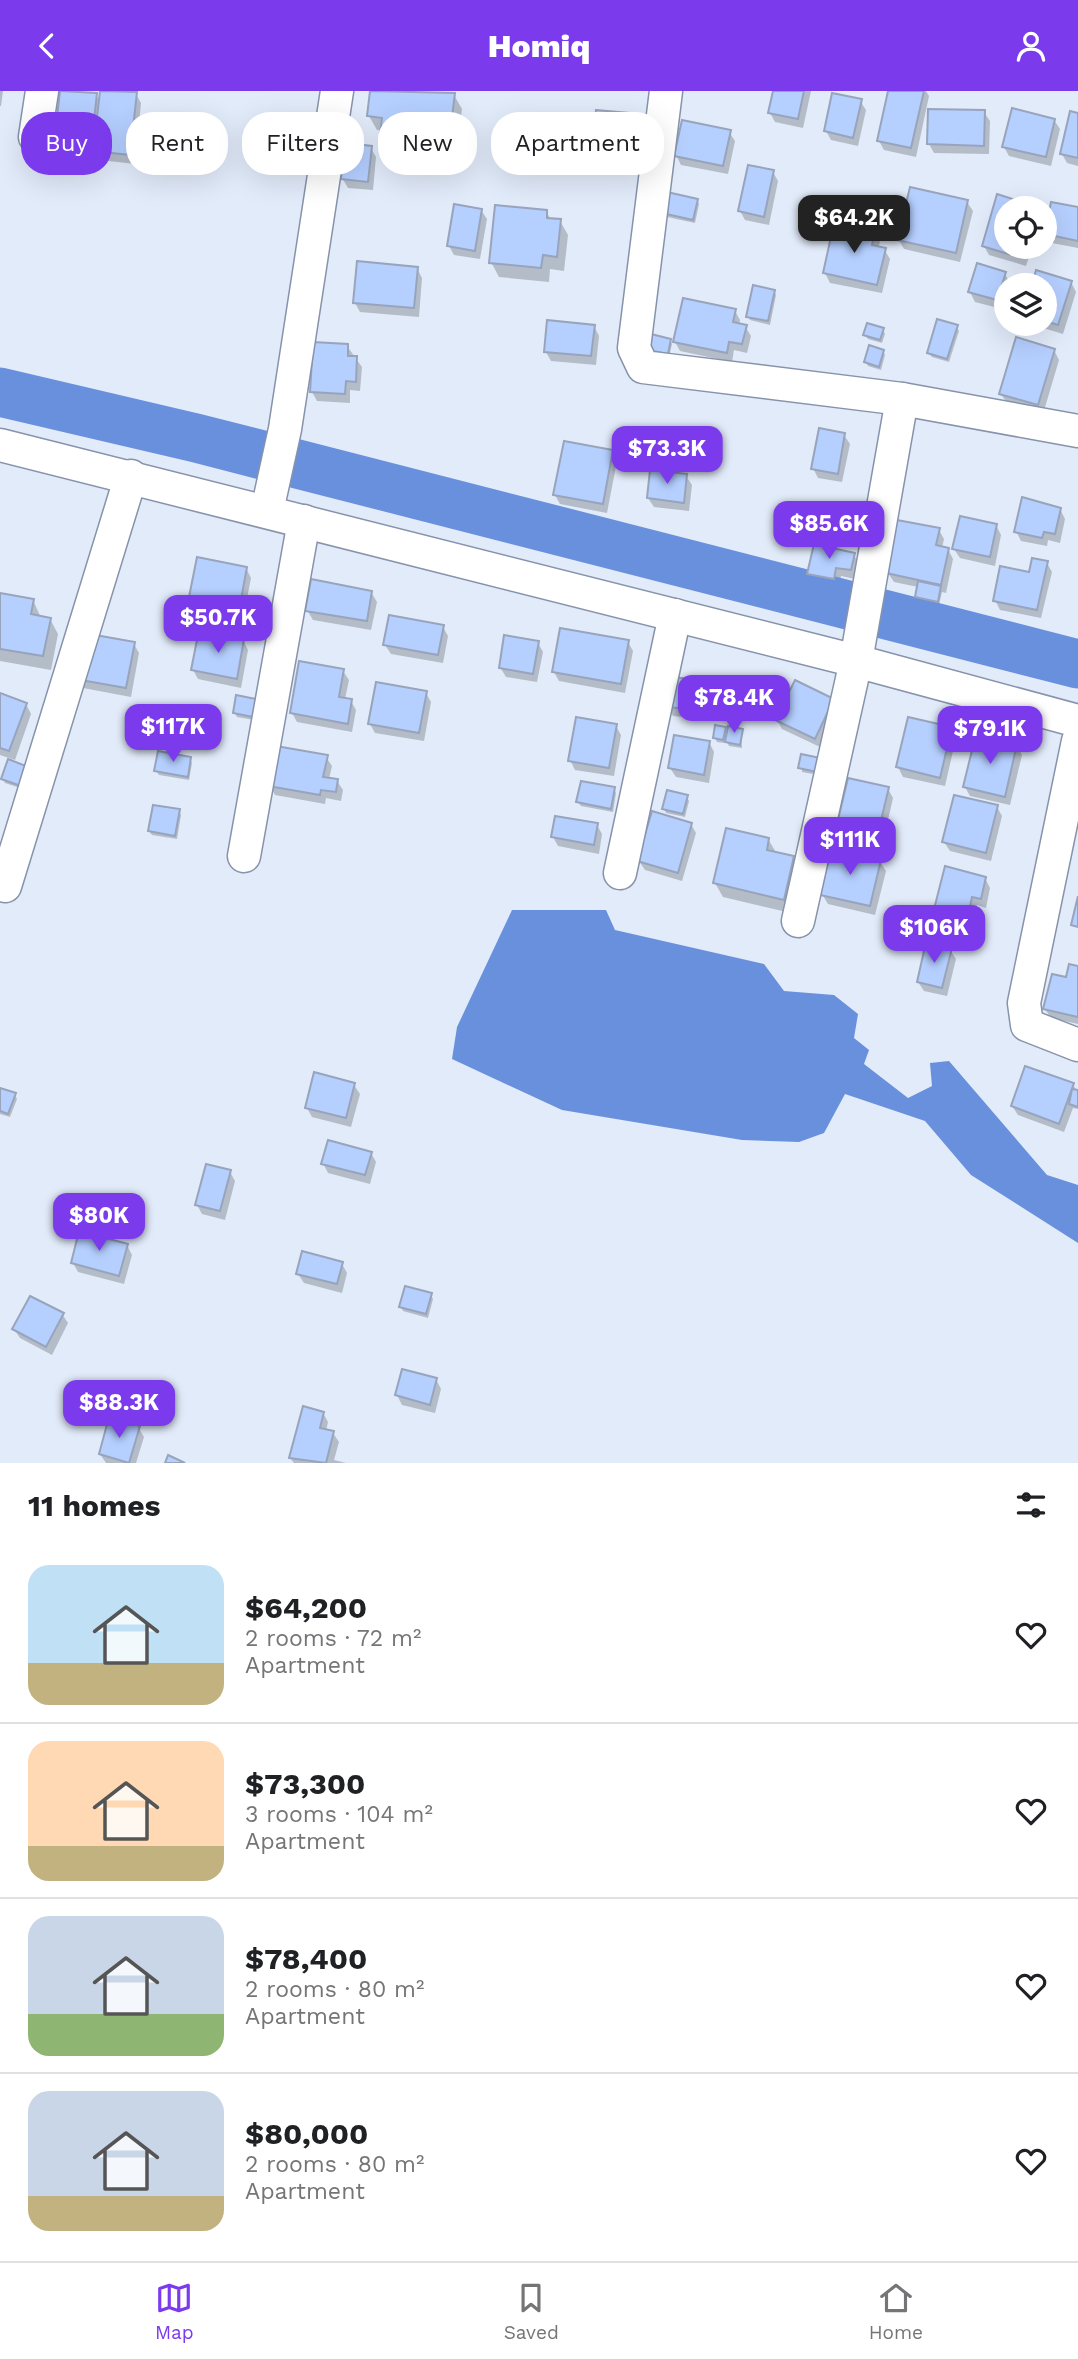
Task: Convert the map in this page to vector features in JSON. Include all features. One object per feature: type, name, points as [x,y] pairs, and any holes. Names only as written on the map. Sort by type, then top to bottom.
[{"type":"street","points":[[39,112],[42,91]]},
{"type":"street","points":[[267,511],[285,429],[337,91]]},
{"type":"street","points":[[666,91],[634,348],[643,367],[902,399],[1078,431]]},
{"type":"street","points":[[798,921],[856,661],[902,399]]},
{"type":"street","points":[[0,445],[856,661],[1078,721]]},
{"type":"street","points":[[5,885],[131,477]]},
{"type":"street","points":[[244,856],[304,520]]},
{"type":"street","points":[[620,873],[675,615]]},
{"type":"street","points":[[1078,741],[1024,1003],[1027,1025],[1078,1045]]},
{"type":"water","points":[[512,910],[606,910],[615,930],[764,964],[784,991],[834,995],[858,1014],[854,1038],[869,1050],[864,1064],[908,1098],[932,1086],[930,1063],[949,1061],[1047,1175],[1078,1185],[1078,1243],[971,1175],[925,1121],[845,1094],[824,1133],[799,1142],[742,1140],[562,1110],[452,1059],[457,1027]]},
{"type":"building","points":[[60,91],[97,93],[95,112],[58,112]]},
{"type":"building","points":[[100,91],[137,92],[135,112],[126,112],[126,155],[112,153],[112,112],[98,112]]},
{"type":"building","points":[[370,91],[455,93],[453,112],[378,112],[378,117],[367,116]]},
{"type":"building","points":[[773,91],[804,91],[798,119],[768,113]]},
{"type":"building","points":[[888,91],[924,91],[911,148],[877,141]]},
{"type":"building","points":[[832,93],[862,99],[853,138],[824,131]]},
{"type":"building","points":[[1012,108],[1055,119],[1046,157],[1002,147]]},
{"type":"building","points":[[928,109],[985,110],[984,146],[927,144]]},
{"type":"building","points":[[1070,111],[1078,113],[1078,158],[1060,154]]},
{"type":"building","points":[[682,120],[731,130],[723,166],[674,156]]},
{"type":"building","points":[[364,145],[372,146],[368,182],[341,179],[341,175],[364,175]]},
{"type":"building","points":[[748,165],[774,170],[764,217],[738,211]]},
{"type":"building","points":[[910,187],[968,200],[956,253],[897,240]]},
{"type":"building","points":[[667,192],[698,199],[693,220],[662,213]]},
{"type":"building","points":[[1057,203],[1078,207],[1078,241],[1057,237]]},
{"type":"building","points":[[454,204],[482,209],[475,251],[447,246]]},
{"type":"building","points":[[994,204],[994,250],[982,246]]},
{"type":"building","points":[[495,205],[547,210],[547,218],[561,219],[557,257],[543,255],[541,268],[489,263]]},
{"type":"building","points":[[834,223],[875,232],[872,245],[886,248],[877,285],[823,273]]},
{"type":"building","points":[[357,261],[418,267],[414,308],[353,303]]},
{"type":"building","points":[[977,263],[1006,272],[994,273],[994,299],[968,292]]},
{"type":"building","points":[[1057,276],[1072,281],[1057,325]]},
{"type":"building","points":[[753,285],[775,290],[768,321],[746,317]]},
{"type":"building","points":[[683,298],[736,309],[733,322],[747,325],[742,344],[729,342],[727,353],[673,342]]},
{"type":"building","points":[[937,319],[958,325],[947,359],[927,353]]},
{"type":"building","points":[[547,320],[595,325],[591,356],[544,352]]},
{"type":"building","points":[[867,323],[884,328],[880,340],[863,335]]},
{"type":"building","points":[[651,334],[671,339],[668,354],[648,350]]},
{"type":"building","points":[[1016,337],[1055,349],[1038,405],[999,394]]},
{"type":"building","points":[[313,342],[348,344],[348,356],[357,356],[356,382],[346,381],[345,394],[310,392]]},
{"type":"building","points":[[869,345],[884,350],[879,367],[864,362]]},
{"type":"building","points":[[819,428],[845,433],[838,474],[811,469]]},
{"type":"building","points":[[564,441],[613,450],[603,504],[553,495]]},
{"type":"building","points":[[650,470],[687,474],[684,503],[647,498]]},
{"type":"building","points":[[1022,497],[1061,508],[1055,534],[1044,532],[1042,538],[1014,532]]},
{"type":"building","points":[[960,516],[997,524],[990,557],[952,549]]},
{"type":"building","points":[[897,520],[940,528],[936,545],[949,548],[941,585],[886,573]]},
{"type":"building","points":[[814,544],[855,553],[851,570],[836,568],[834,579],[807,574]]},
{"type":"building","points":[[197,557],[247,567],[238,616],[187,607]]},
{"type":"building","points":[[1032,558],[1048,561],[1037,610],[993,601],[1000,566],[1029,572]]},
{"type":"building","points":[[311,579],[372,591],[367,621],[305,611]]},
{"type":"building","points":[[918,581],[941,586],[938,602],[915,597]]},
{"type":"building","points":[[0,593],[34,599],[31,614],[51,618],[43,656],[0,649]]},
{"type":"building","points":[[389,615],[444,625],[438,655],[383,645]]},
{"type":"building","points":[[560,628],[629,640],[621,684],[552,672]]},
{"type":"building","points":[[199,630],[244,639],[237,679],[191,670]]},
{"type":"building","points":[[84,633],[135,642],[126,688],[75,679]]},
{"type":"building","points":[[504,635],[539,641],[533,674],[499,668]]},
{"type":"building","points":[[299,661],[344,669],[339,697],[352,699],[348,724],[290,713]]},
{"type":"building","points":[[669,677],[703,680],[700,710],[666,707]]},
{"type":"building","points":[[795,680],[834,699],[815,739],[775,720]]},
{"type":"building","points":[[376,682],[427,691],[419,733],[368,724]]},
{"type":"building","points":[[0,693],[27,703],[9,751],[0,748]]},
{"type":"building","points":[[236,695],[256,699],[253,717],[233,713]]},
{"type":"building","points":[[576,717],[617,724],[609,768],[568,761]]},
{"type":"building","points":[[908,717],[952,727],[940,778],[896,767]]},
{"type":"building","points":[[715,725],[726,727],[723,740],[713,738]]},
{"type":"building","points":[[728,726],[743,729],[740,745],[725,742]]},
{"type":"building","points":[[976,734],[1017,744],[1005,797],[963,787]]},
{"type":"building","points":[[674,735],[710,741],[704,775],[668,768]]},
{"type":"building","points":[[276,746],[328,755],[323,777],[338,779],[336,792],[321,790],[320,795],[268,786]]},
{"type":"building","points":[[158,751],[191,757],[188,777],[154,771]]},
{"type":"building","points":[[801,754],[825,759],[822,773],[798,768]]},
{"type":"building","points":[[8,759],[31,768],[24,787],[1,779]]},
{"type":"building","points":[[848,778],[889,787],[878,833],[837,824]]},
{"type":"building","points":[[581,781],[615,787],[611,809],[576,802]]},
{"type":"building","points":[[667,790],[688,795],[683,814],[662,809]]},
{"type":"building","points":[[954,795],[998,805],[986,853],[942,842]]},
{"type":"building","points":[[153,805],[180,809],[175,836],[148,831]]},
{"type":"building","points":[[652,811],[692,823],[678,873],[637,861]]},
{"type":"building","points":[[555,816],[598,823],[594,845],[551,837]]},
{"type":"building","points":[[726,828],[769,838],[767,850],[794,856],[784,900],[713,883]]},
{"type":"building","points":[[831,849],[881,860],[870,906],[820,895]]},
{"type":"building","points":[[945,866],[986,877],[981,899],[972,897],[966,925],[932,917]]},
{"type":"building","points":[[1078,896],[1078,927],[1071,925]]},
{"type":"building","points":[[926,942],[952,948],[942,988],[917,982]]},
{"type":"building","points":[[1069,964],[1078,966],[1078,1017],[1043,1009],[1052,974],[1066,977]]},
{"type":"building","points":[[1025,1066],[1074,1083],[1059,1124],[1011,1106]]},
{"type":"building","points":[[314,1072],[355,1083],[346,1118],[305,1108]]},
{"type":"building","points":[[0,1088],[16,1093],[8,1114],[0,1111]]},
{"type":"building","points":[[1072,1089],[1078,1090],[1078,1107],[1069,1104]]},
{"type":"building","points":[[328,1140],[372,1152],[365,1175],[321,1164]]},
{"type":"building","points":[[206,1164],[231,1170],[220,1211],[195,1205]]},
{"type":"building","points":[[79,1231],[128,1244],[119,1276],[71,1263]]},
{"type":"building","points":[[302,1251],[343,1262],[337,1284],[296,1274]]},
{"type":"building","points":[[405,1286],[432,1293],[426,1314],[399,1307]]},
{"type":"building","points":[[30,1296],[64,1313],[46,1347],[12,1329]]},
{"type":"building","points":[[402,1369],[437,1378],[430,1405],[395,1395]]},
{"type":"building","points":[[303,1406],[324,1412],[320,1428],[334,1431],[326,1463],[289,1458]]},
{"type":"building","points":[[109,1417],[140,1426],[129,1463],[99,1454]]},
{"type":"building","points":[[168,1455],[185,1463],[165,1463]]},
{"type":"waterway","points":[[0,392],[196,438],[1078,664]]}]
